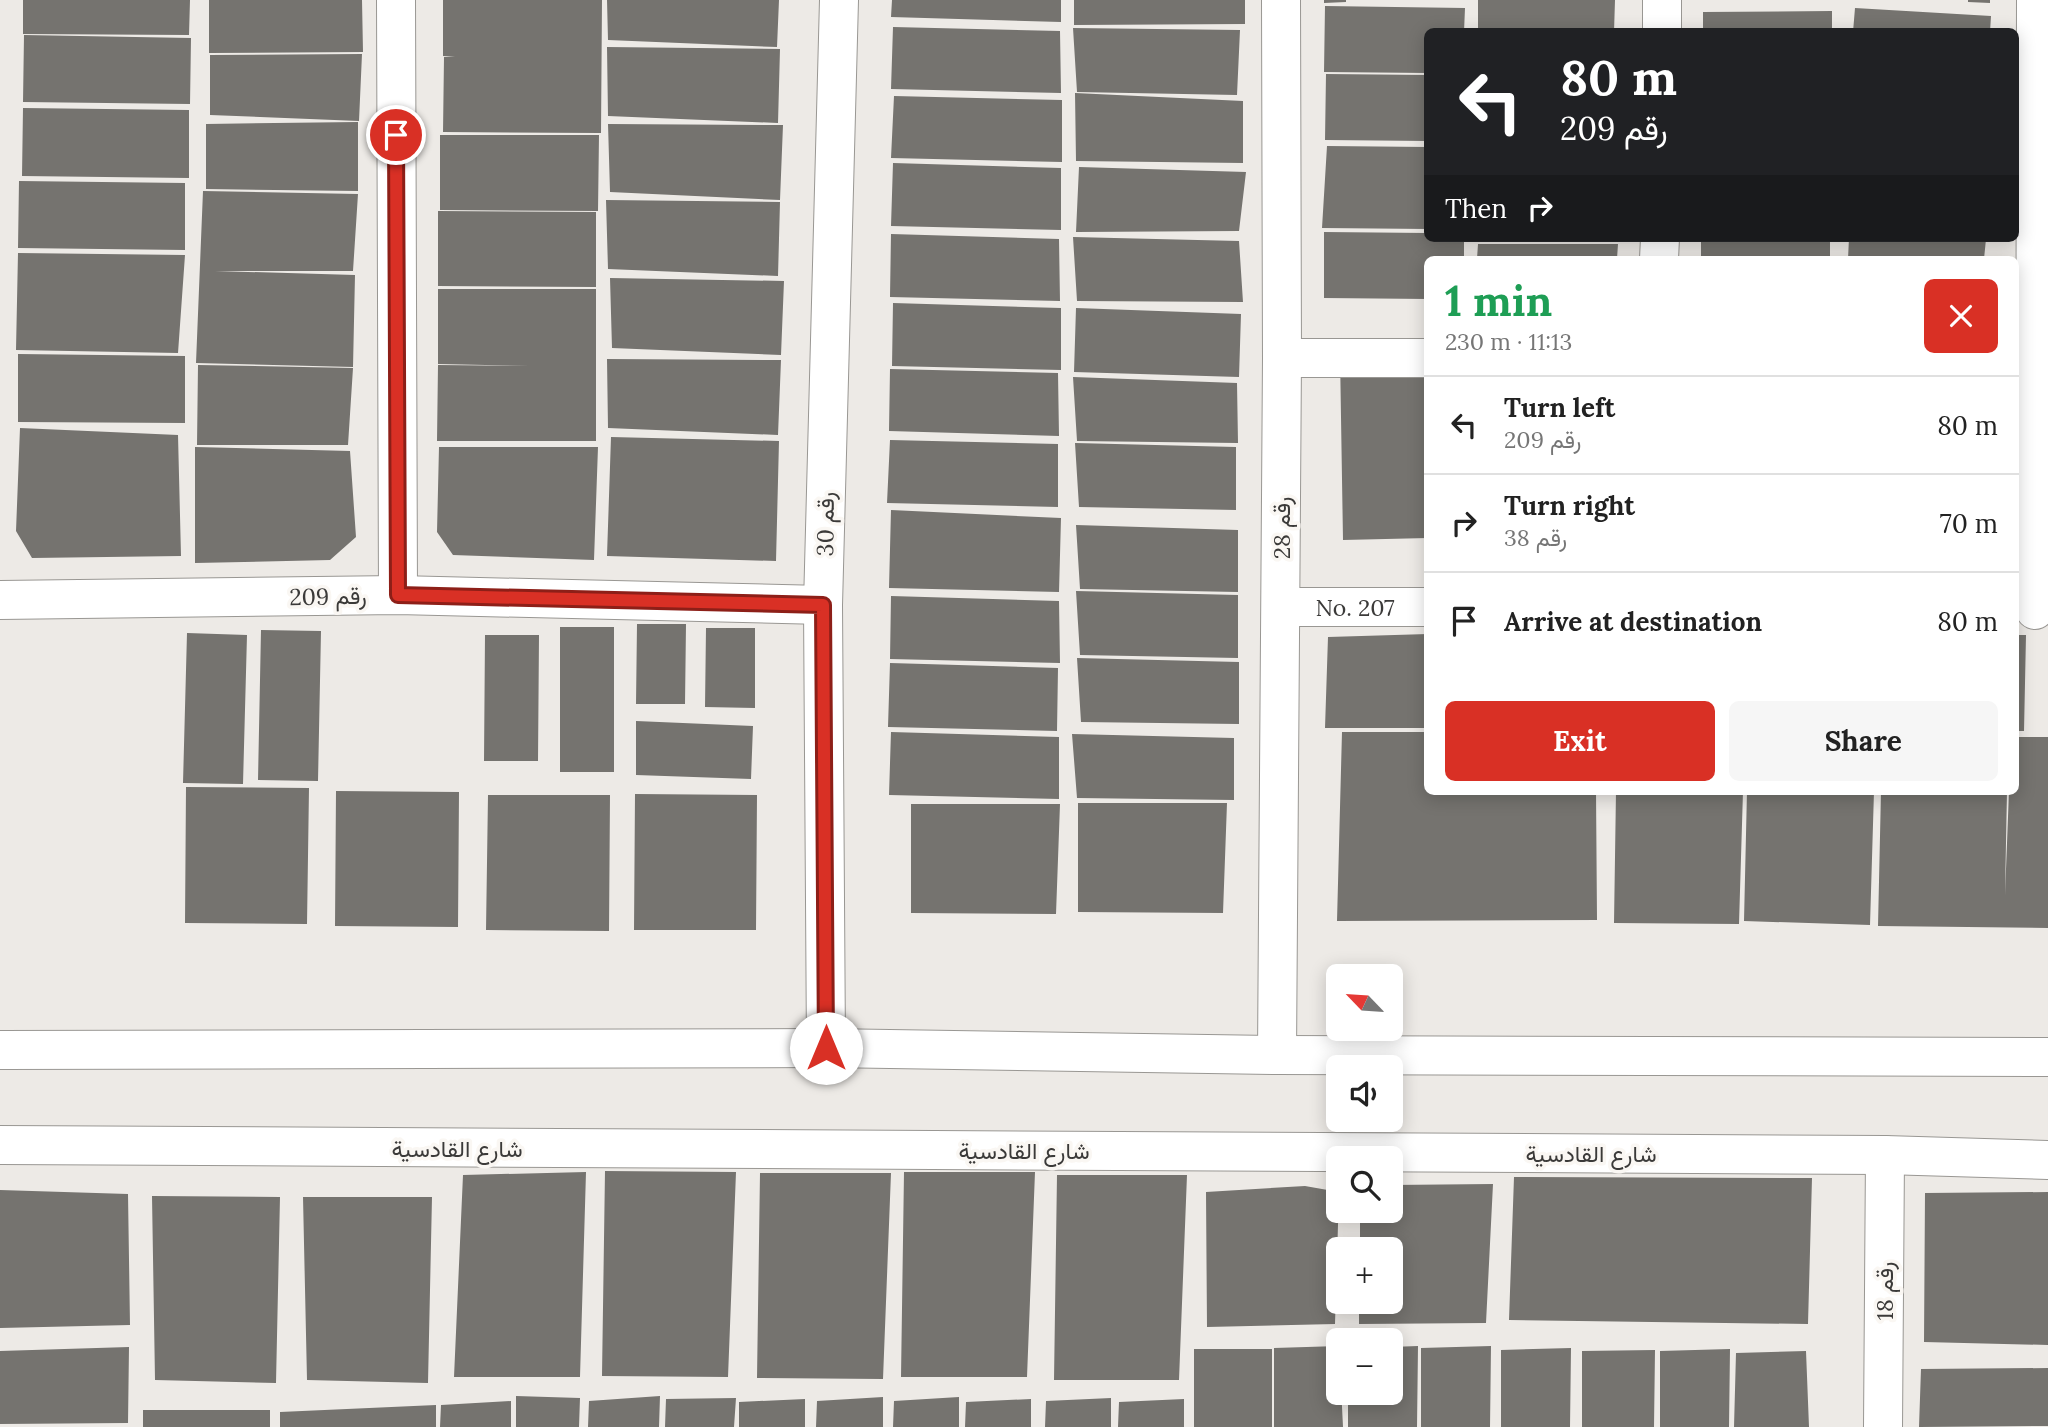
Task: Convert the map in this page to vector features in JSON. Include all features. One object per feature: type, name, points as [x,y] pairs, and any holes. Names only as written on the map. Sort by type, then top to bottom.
[{"type":"street","points":[[396,0],[398,595]]},
{"type":"street","name":"رقم 30","points":[[826,1048],[823,605],[839,0]]},
{"type":"street","name":"رقم 28","points":[[1276,1055],[1281,607],[1281,0]]},
{"type":"street","points":[[1662,0],[1662,28]]},
{"type":"street","points":[[2033,610],[2036,0]]},
{"type":"street","points":[[1282,358],[1424,358]]},
{"type":"street","name":"رقم 209","points":[[0,600],[398,595],[823,605]]},
{"type":"street","name":"No. 207","points":[[1281,607],[1424,607]]},
{"type":"street","points":[[0,1050],[826,1048],[1276,1055],[2048,1057]]},
{"type":"street","name":"شارع القادسية","points":[[0,1145],[1885,1155],[2048,1160]]},
{"type":"street","name":"رقم 18","points":[[1883,1427],[1885,1155]]},
{"type":"building","points":[[23,0],[190,0],[189,35],[23,34]]},
{"type":"building","points":[[209,0],[362,0],[363,52],[209,53]]},
{"type":"building","points":[[443,0],[602,0],[601,133],[443,132],[444,57],[455,57],[443,56]]},
{"type":"building","points":[[607,0],[779,0],[777,47],[608,40]]},
{"type":"building","points":[[892,0],[1061,0],[1061,22],[891,17]]},
{"type":"building","points":[[1074,0],[1245,0],[1245,24],[1074,25]]},
{"type":"building","points":[[1324,0],[1346,0],[1346,2],[1324,3]]},
{"type":"building","points":[[1478,0],[1615,0],[1614,28],[1478,28]]},
{"type":"building","points":[[1990,0],[1990,3],[1968,2]]},
{"type":"building","points":[[1325,6],[1465,8],[1464,28],[1424,28],[1424,73],[1324,72]]},
{"type":"building","points":[[1855,8],[1991,16],[1990,28],[1853,28]]},
{"type":"building","points":[[1832,11],[1832,28],[1703,28],[1703,12]]},
{"type":"building","points":[[893,27],[1060,31],[1061,93],[891,89]]},
{"type":"building","points":[[1073,28],[1240,30],[1237,95],[1077,92]]},
{"type":"building","points":[[24,35],[191,38],[190,104],[23,102]]},
{"type":"building","points":[[607,47],[780,49],[778,123],[608,116]]},
{"type":"building","points":[[362,54],[359,121],[210,115],[210,55]]},
{"type":"building","points":[[1326,74],[1424,75],[1424,141],[1325,140]]},
{"type":"building","points":[[1075,93],[1243,101],[1243,163],[1076,161]]},
{"type":"building","points":[[894,96],[1062,100],[1062,162],[891,158]]},
{"type":"building","points":[[23,108],[189,110],[189,178],[22,176]]},
{"type":"building","points":[[358,122],[358,191],[206,189],[206,124]]},
{"type":"building","points":[[608,124],[783,125],[780,200],[610,192]]},
{"type":"building","points":[[440,135],[599,135],[598,211],[440,210]]},
{"type":"building","points":[[1327,146],[1424,147],[1424,229],[1322,228]]},
{"type":"building","points":[[893,163],[1061,168],[1061,230],[891,226]]},
{"type":"building","points":[[1079,167],[1246,172],[1239,231],[1076,232]]},
{"type":"building","points":[[19,181],[185,183],[185,250],[18,248]]},
{"type":"building","points":[[203,191],[358,194],[353,271],[215,271],[355,275],[353,367],[196,363]]},
{"type":"building","points":[[606,200],[780,202],[778,276],[608,269]]},
{"type":"building","points":[[438,211],[596,212],[596,287],[438,286]]},
{"type":"building","points":[[1324,232],[1424,233],[1424,242],[1464,242],[1464,256],[1424,256],[1424,299],[1324,298]]},
{"type":"building","points":[[891,234],[1059,239],[1060,301],[890,297]]},
{"type":"building","points":[[1073,237],[1239,241],[1243,302],[1077,301]]},
{"type":"building","points":[[1701,242],[1830,242],[1830,256],[1701,256]]},
{"type":"building","points":[[1849,242],[1986,242],[1984,256],[1848,256]]},
{"type":"building","points":[[1478,244],[1618,244],[1617,256],[1477,256]]},
{"type":"building","points":[[18,253],[185,255],[178,353],[16,350]]},
{"type":"building","points":[[610,278],[784,281],[781,355],[612,348]]},
{"type":"building","points":[[438,289],[596,289],[596,441],[437,441],[438,365],[530,366],[438,364]]},
{"type":"building","points":[[893,303],[1061,308],[1061,370],[892,366]]},
{"type":"building","points":[[1076,308],[1241,314],[1239,377],[1074,372]]},
{"type":"building","points":[[1424,353],[1424,538],[1343,540],[1340,355]]},
{"type":"building","points":[[18,354],[185,356],[185,423],[18,422]]},
{"type":"building","points":[[607,359],[781,360],[778,435],[608,428]]},
{"type":"building","points":[[198,365],[353,368],[348,445],[197,445]]},
{"type":"building","points":[[890,369],[1058,373],[1059,436],[889,431]]},
{"type":"building","points":[[1073,377],[1237,383],[1238,443],[1077,441]]},
{"type":"building","points":[[20,428],[178,435],[181,556],[32,558],[16,531]]},
{"type":"building","points":[[611,437],[779,441],[776,561],[607,556]]},
{"type":"building","points":[[890,440],[1058,444],[1058,507],[887,503]]},
{"type":"building","points":[[1075,443],[1236,447],[1236,510],[1079,507]]},
{"type":"building","points":[[195,447],[350,451],[356,537],[330,560],[195,563]]},
{"type":"building","points":[[439,447],[598,447],[594,560],[453,555],[437,532]]},
{"type":"building","points":[[891,510],[1061,518],[1059,592],[889,588]]},
{"type":"building","points":[[1076,525],[1238,530],[1238,592],[1080,589]]},
{"type":"building","points":[[1076,591],[1238,595],[1238,658],[1080,655]]},
{"type":"building","points":[[891,596],[1059,601],[1060,663],[890,659]]},
{"type":"building","points":[[637,624],[686,624],[685,704],[636,704]]},
{"type":"building","points":[[560,627],[614,627],[614,772],[560,772]]},
{"type":"building","points":[[706,628],[755,628],[755,708],[705,707]]},
{"type":"building","points":[[261,630],[321,631],[318,781],[258,780]]},
{"type":"building","points":[[187,633],[247,635],[243,784],[183,783]]},
{"type":"building","points":[[1424,634],[1424,728],[1325,728],[1328,637]]},
{"type":"building","points":[[485,635],[539,635],[538,761],[484,761]]},
{"type":"building","points":[[2019,635],[2026,635],[2024,731],[2019,731]]},
{"type":"building","points":[[1077,658],[1239,662],[1239,724],[1081,722]]},
{"type":"building","points":[[890,663],[1058,668],[1057,731],[888,727]]},
{"type":"building","points":[[636,721],[753,726],[751,779],[636,775]]},
{"type":"building","points":[[891,732],[1059,737],[1059,799],[889,795]]},
{"type":"building","points":[[1342,732],[1424,732],[1424,795],[1596,795],[1597,920],[1337,921]]},
{"type":"building","points":[[1072,734],[1234,738],[1234,800],[1077,798]]},
{"type":"building","points":[[2019,737],[2048,737],[2048,928],[1878,926],[1881,795],[2007,795],[2005,895],[2009,795],[2019,795]]},
{"type":"building","points":[[186,787],[309,788],[307,924],[185,923]]},
{"type":"building","points":[[336,791],[459,792],[458,927],[335,926]]},
{"type":"building","points":[[635,794],[757,795],[756,930],[634,930]]},
{"type":"building","points":[[488,795],[610,795],[609,931],[486,930]]},
{"type":"building","points":[[1616,795],[1743,795],[1739,924],[1614,923]]},
{"type":"building","points":[[1747,795],[1874,795],[1870,925],[1744,921]]},
{"type":"building","points":[[1078,803],[1227,803],[1223,913],[1078,912]]},
{"type":"building","points":[[911,804],[1060,804],[1056,914],[911,913]]},
{"type":"building","points":[[605,1171],[736,1172],[728,1377],[602,1376]]},
{"type":"building","points":[[586,1172],[580,1377],[454,1377],[463,1175]]},
{"type":"building","points":[[904,1172],[1035,1172],[1027,1377],[901,1377]]},
{"type":"building","points":[[760,1173],[891,1173],[883,1379],[757,1378]]},
{"type":"building","points":[[1057,1175],[1187,1175],[1179,1380],[1054,1380]]},
{"type":"building","points":[[1514,1177],[1812,1178],[1808,1324],[1509,1320]]},
{"type":"building","points":[[1493,1184],[1486,1323],[1359,1324],[1359,1314],[1403,1314],[1403,1237],[1360,1237],[1360,1223],[1403,1223],[1403,1185]]},
{"type":"building","points":[[1305,1186],[1326,1190],[1326,1223],[1338,1223],[1338,1237],[1326,1237],[1326,1314],[1335,1314],[1335,1324],[1207,1327],[1206,1192]]},
{"type":"building","points":[[0,1190],[128,1194],[130,1325],[0,1328]]},
{"type":"building","points":[[2048,1192],[2048,1345],[1924,1342],[1925,1193]]},
{"type":"building","points":[[152,1196],[280,1197],[276,1383],[155,1380]]},
{"type":"building","points":[[303,1197],[432,1197],[428,1383],[307,1380]]},
{"type":"building","points":[[1326,1346],[1326,1405],[1342,1405],[1343,1427],[1274,1427],[1274,1348]]},
{"type":"building","points":[[1418,1346],[1417,1427],[1348,1427],[1348,1405],[1403,1405],[1403,1347]]},
{"type":"building","points":[[1491,1346],[1490,1427],[1421,1427],[1421,1348]]},
{"type":"building","points":[[129,1347],[128,1423],[0,1424],[0,1351]]},
{"type":"building","points":[[1571,1348],[1570,1427],[1501,1427],[1501,1350]]},
{"type":"building","points":[[1194,1349],[1272,1349],[1272,1427],[1194,1427]]},
{"type":"building","points":[[1730,1349],[1729,1427],[1660,1427],[1660,1351]]},
{"type":"building","points":[[1655,1350],[1654,1427],[1582,1427],[1582,1351]]},
{"type":"building","points":[[1806,1351],[1809,1427],[1734,1427],[1736,1353]]},
{"type":"building","points":[[2048,1368],[2048,1426],[1919,1427],[1921,1369]]},
{"type":"building","points":[[516,1396],[580,1398],[579,1427],[516,1427]]},
{"type":"building","points":[[660,1396],[659,1427],[588,1427],[589,1401]]},
{"type":"building","points":[[883,1397],[883,1427],[816,1427],[817,1401]]},
{"type":"building","points":[[959,1397],[959,1427],[893,1427],[894,1401]]},
{"type":"building","points":[[736,1398],[734,1427],[665,1427],[666,1399]]},
{"type":"building","points":[[1111,1398],[1111,1427],[1045,1427],[1046,1401]]},
{"type":"building","points":[[805,1399],[805,1427],[739,1427],[739,1402]]},
{"type":"building","points":[[1031,1399],[1031,1427],[965,1427],[966,1402]]},
{"type":"building","points":[[1184,1399],[1184,1427],[1118,1427],[1119,1402]]},
{"type":"building","points":[[511,1401],[511,1427],[440,1427],[441,1405]]},
{"type":"building","points":[[436,1405],[436,1427],[280,1427],[280,1412]]},
{"type":"building","points":[[143,1410],[270,1410],[270,1427],[143,1427]]},
{"type":"route","points":[[396,135],[398,595],[823,605],[826,1048]]}]
